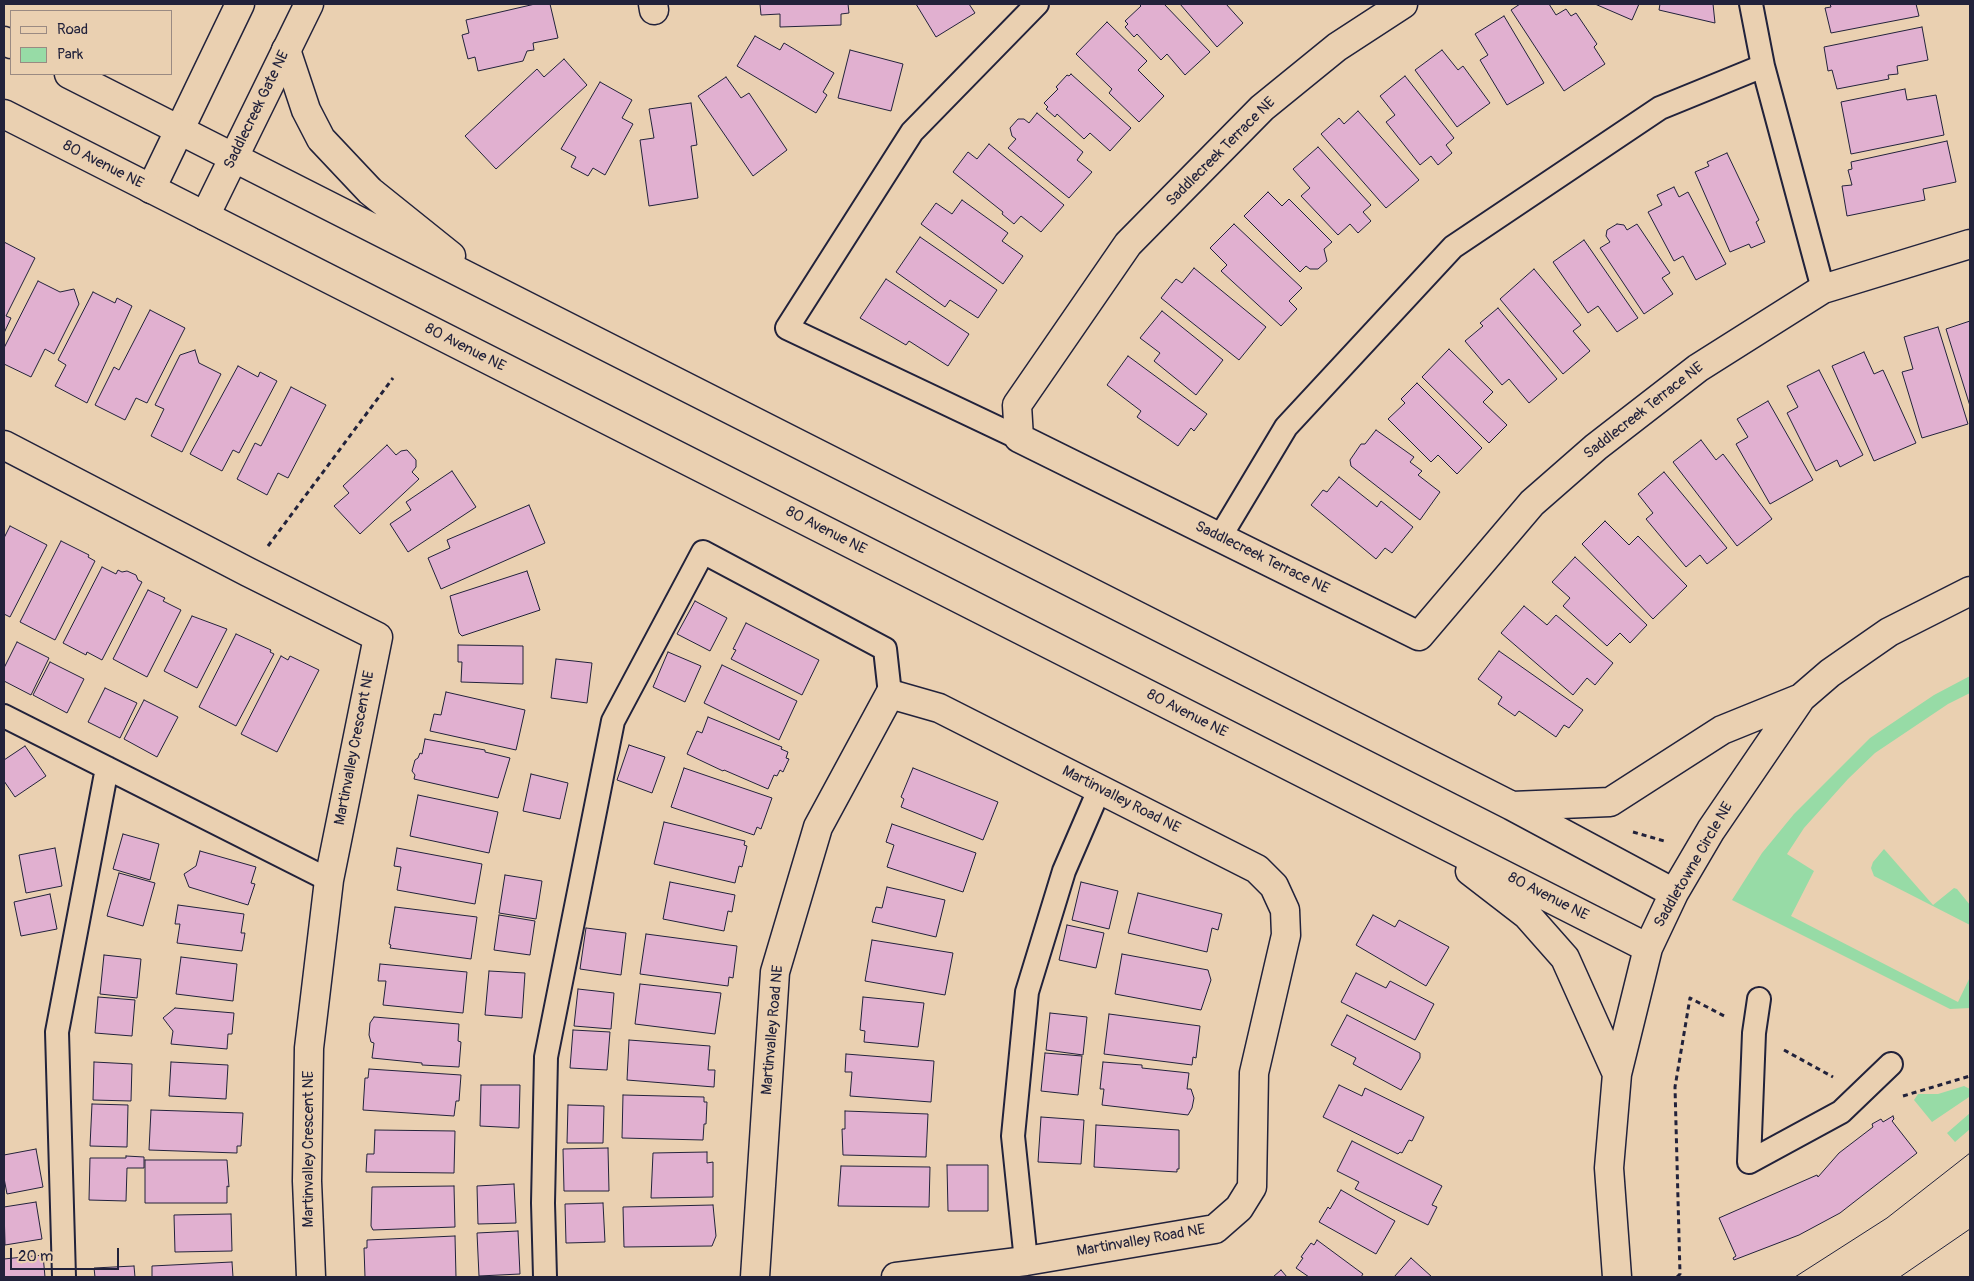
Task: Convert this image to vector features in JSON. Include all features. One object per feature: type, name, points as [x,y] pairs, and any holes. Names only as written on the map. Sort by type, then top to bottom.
[{"type":"main road","points":[[151,189],[240,4]]},
{"type":"main road","name":"Saddlecreek Gate NE","points":[[205,216],[309,4]]},
{"type":"main road","name":"Saddlecreek Terrace NE","points":[[1403,4],[1337,47],[1262,108],[1128,244],[1017,405],[1019,438],[1419,636],[1532,503],[1596,447],[1698,368],[1823,289],[1970,244]]},
{"type":"main road","points":[[286,50],[306,110],[321,140],[370,191],[498,293]]},
{"type":"main road","points":[[71,75],[1512,806],[1674,893]]},
{"type":"main road","name":"80 Avenue NE","points":[[4,114],[1648,948]]},
{"type":"main road","name":"Martinvalley Crescent NE","points":[[4,445],[248,572],[378,637],[329,880],[309,1048],[307,1181],[311,1277]]},
{"type":"main road","name":"Saddletowne Circle NE","points":[[1617,1277],[1609,1168],[1617,1074],[1648,948],[1674,893],[1711,830],[1801,698],[1830,673],[1889,632],[1970,591]]},
{"type":"main road","name":"Martinvalley Road NE","points":[[755,1277],[775,972],[818,827],[890,694],[939,708],[1257,869],[1274,886],[1285,910],[1286,935],[1254,1073],[1252,1187],[1238,1208],[1215,1229],[1026,1261],[896,1277]]},
{"type":"main road","points":[[1512,806],[1610,802],[1722,730],[1801,698]]},
{"type":"main road","points":[[1415,830],[1527,916],[1565,958],[1617,1074]]},
{"type":"lane","points":[[1019,438],[787,328],[912,132],[1037,4]]},
{"type":"lane","points":[[1751,4],[1762,66],[1823,289]]},
{"type":"lane","points":[[1220,537],[1286,427],[1454,247],[1660,108],[1762,66]]},
{"type":"lane","points":[[545,1277],[543,1203],[546,1057],[613,721],[703,552],[885,649],[890,694]]},
{"type":"lane","points":[[4,716],[329,880]]},
{"type":"lane","points":[[64,1277],[57,1032],[107,768]]},
{"type":"lane","points":[[1026,1261],[1013,1136],[1027,992],[1064,870],[1100,790]]},
{"type":"lane","points":[[1759,999],[1754,1033],[1749,1162],[1842,1112],[1891,1064]]},
{"type":"path","points":[[248,572],[393,378]]},
{"type":"path","points":[[1626,830],[1664,841]]},
{"type":"path","points":[[1677,1277],[1680,1274],[1676,1186],[1675,1087],[1690,998],[1834,1078],[1900,1098],[1970,1076]]},
{"type":"green space","points":[[1970,676],[1970,693],[1948,704],[1875,753],[1848,779],[1804,828],[1787,854],[1814,871],[1791,916],[1958,1002],[1970,977],[1970,1008],[1950,1009],[1732,900],[1762,853],[1794,814],[1870,738],[1934,695]]},
{"type":"green space","points":[[1884,849],[1933,905],[1954,888],[1957,889],[1970,905],[1970,925],[1874,876],[1871,868],[1873,862]]},
{"type":"green space","points":[[1964,1086],[1970,1089],[1969,1097],[1932,1122],[1914,1100],[1918,1094],[1938,1094]]},
{"type":"green space","points":[[1970,1113],[1970,1129],[1955,1142],[1947,1133]]},
{"type":"building","points":[[535,4],[550,4],[558,38],[533,43],[534,50],[527,51],[523,61],[478,71],[475,57],[468,59],[462,35],[469,33],[466,20]]},
{"type":"building","points":[[760,4],[848,4],[849,13],[841,14],[841,25],[780,27],[780,14],[761,15]]},
{"type":"building","points":[[916,4],[969,4],[975,13],[936,37]]},
{"type":"building","points":[[1139,4],[1164,4],[1210,52],[1185,75],[1167,54],[1161,60],[1137,34],[1134,37],[1125,27],[1128,24],[1125,21],[1141,6]]},
{"type":"building","points":[[1180,4],[1226,4],[1243,23],[1217,47]]},
{"type":"building","points":[[1520,4],[1549,4],[1556,15],[1566,9],[1571,16],[1576,13],[1597,44],[1594,47],[1605,64],[1564,91],[1511,10]]},
{"type":"building","points":[[1595,4],[1639,4],[1632,20]]},
{"type":"building","points":[[1660,4],[1713,4],[1715,23],[1659,10]]},
{"type":"building","points":[[1830,4],[1916,4],[1919,16],[1831,33],[1825,8],[1831,7]]},
{"type":"building","points":[[1504,16],[1544,83],[1507,105],[1480,60],[1488,55],[1475,34]]},
{"type":"building","points":[[1107,22],[1147,61],[1138,70],[1164,96],[1139,122],[1109,93],[1112,89],[1076,54]]},
{"type":"building","points":[[1922,27],[1928,60],[1897,66],[1898,74],[1888,75],[1889,79],[1837,89],[1832,70],[1828,71],[1824,47]]},
{"type":"building","points":[[755,36],[780,50],[784,43],[834,73],[823,92],[827,95],[816,113],[737,66]]},
{"type":"building","points":[[850,50],[903,64],[891,111],[838,98]]},
{"type":"building","points":[[1442,50],[1458,70],[1463,66],[1490,103],[1457,127],[1415,70]]},
{"type":"building","points":[[564,59],[587,85],[496,169],[465,136],[537,69],[544,77]]},
{"type":"building","points":[[1071,74],[1131,128],[1110,151],[1090,133],[1084,139],[1057,114],[1055,117],[1046,109],[1048,107],[1044,103],[1058,89],[1056,87],[1067,75]]},
{"type":"building","points":[[1405,76],[1454,138],[1446,145],[1452,153],[1438,165],[1431,156],[1420,165],[1386,122],[1395,115],[1380,96]]},
{"type":"building","points":[[726,77],[741,98],[749,93],[787,150],[753,176],[698,96]]},
{"type":"building","points":[[600,82],[632,100],[622,118],[633,124],[605,175],[593,168],[588,176],[571,167],[576,157],[561,149]]},
{"type":"building","points":[[1905,89],[1907,100],[1936,95],[1944,135],[1851,154],[1841,102]]},
{"type":"building","points":[[691,103],[697,145],[691,146],[698,198],[649,206],[640,140],[654,138],[649,109]]},
{"type":"building","points":[[1358,111],[1419,180],[1386,208],[1321,134],[1339,118],[1344,124]]},
{"type":"building","points":[[1037,113],[1083,152],[1077,160],[1092,172],[1069,198],[1008,148],[1016,139],[1012,136],[1010,128],[1018,119],[1024,119],[1029,123]]},
{"type":"building","points":[[1947,141],[1956,182],[1923,189],[1925,200],[1847,216],[1842,186],[1852,185],[1848,170],[1852,169],[1851,162]]},
{"type":"building","points":[[989,144],[1064,205],[1041,232],[1021,216],[1014,224],[1002,214],[1003,212],[953,172],[968,152],[977,159]]},
{"type":"building","points":[[1318,147],[1371,205],[1363,212],[1371,221],[1358,233],[1350,224],[1338,235],[1301,196],[1310,188],[1293,169]]},
{"type":"building","points":[[1727,153],[1759,220],[1756,222],[1765,242],[1751,248],[1749,244],[1730,252],[1695,172],[1709,166],[1707,162]]},
{"type":"building","points":[[1674,187],[1679,197],[1688,192],[1726,264],[1696,280],[1683,256],[1674,261],[1648,212],[1662,205],[1657,195]]},
{"type":"building","points":[[1268,192],[1282,206],[1289,199],[1332,242],[1324,249],[1327,261],[1318,269],[1310,269],[1306,266],[1300,272],[1244,216]]},
{"type":"building","points":[[962,200],[1008,233],[1002,241],[1023,256],[1003,284],[921,224],[936,203],[952,214]]},
{"type":"building","points":[[1234,224],[1302,288],[1289,301],[1297,309],[1281,326],[1221,271],[1227,265],[1210,248]]},
{"type":"building","points":[[1617,224],[1624,225],[1627,230],[1637,224],[1670,273],[1662,278],[1673,294],[1644,314],[1600,248],[1610,242],[1606,236],[1607,230]]},
{"type":"building","points":[[920,237],[997,290],[978,318],[950,300],[945,307],[896,272]]},
{"type":"building","points":[[1584,240],[1638,318],[1617,332],[1598,306],[1588,313],[1553,262]]},
{"type":"building","points":[[4,242],[35,258],[6,316],[11,318],[4,333]]},
{"type":"building","points":[[1194,268],[1266,327],[1239,360],[1161,298],[1176,279],[1182,283]]},
{"type":"building","points":[[1534,269],[1581,325],[1573,331],[1590,351],[1563,374],[1500,299]]},
{"type":"building","points":[[886,279],[969,334],[948,366],[909,341],[906,345],[860,318]]},
{"type":"building","points":[[38,281],[60,292],[74,289],[79,304],[54,354],[45,349],[31,377],[4,364],[4,348]]},
{"type":"building","points":[[93,292],[115,303],[117,298],[132,306],[87,403],[55,386],[66,365],[58,360]]},
{"type":"building","points":[[1498,308],[1557,379],[1529,403],[1509,379],[1502,385],[1465,341],[1483,326],[1480,323]]},
{"type":"building","points":[[150,310],[185,328],[147,403],[136,398],[125,420],[95,405],[114,367],[119,370]]},
{"type":"building","points":[[1162,311],[1223,360],[1196,395],[1154,361],[1160,353],[1140,338]]},
{"type":"building","points":[[1970,321],[1970,406],[1946,329]]},
{"type":"building","points":[[1938,327],[1968,424],[1922,438],[1902,372],[1913,369],[1904,337]]},
{"type":"building","points":[[1449,349],[1493,392],[1483,402],[1507,425],[1489,443],[1422,377]]},
{"type":"building","points":[[195,350],[199,363],[221,374],[182,452],[151,436],[164,409],[155,405],[180,355]]},
{"type":"building","points":[[1864,352],[1874,374],[1883,370],[1916,443],[1874,461],[1832,366]]},
{"type":"building","points":[[1128,356],[1207,414],[1194,431],[1191,428],[1178,446],[1137,417],[1141,411],[1107,385]]},
{"type":"building","points":[[238,366],[258,377],[260,372],[277,381],[239,453],[233,450],[222,471],[190,454]]},
{"type":"building","points":[[1819,370],[1863,455],[1840,467],[1837,460],[1816,471],[1787,413],[1798,407],[1787,386]]},
{"type":"building","points":[[1417,383],[1482,448],[1457,474],[1438,455],[1431,462],[1388,419],[1405,403],[1401,399]]},
{"type":"building","points":[[291,387],[326,405],[288,478],[278,473],[267,495],[237,479],[255,443],[261,446]]},
{"type":"building","points":[[1768,401],[1813,480],[1770,504],[1736,444],[1748,437],[1737,419]]},
{"type":"building","points":[[1376,430],[1414,457],[1410,462],[1422,471],[1418,475],[1440,492],[1420,520],[1351,466],[1350,460],[1361,444],[1365,444]]},
{"type":"building","points":[[1701,440],[1716,460],[1723,454],[1772,519],[1737,546],[1673,462]]},
{"type":"building","points":[[387,445],[396,455],[401,451],[407,450],[416,460],[416,467],[412,472],[419,479],[360,534],[334,506],[349,493],[343,486]]},
{"type":"building","points":[[452,471],[476,507],[408,552],[390,524],[411,510],[406,502]]},
{"type":"building","points":[[1664,472],[1727,548],[1707,564],[1700,555],[1686,567],[1646,519],[1653,513],[1638,494]]},
{"type":"building","points":[[1339,477],[1377,507],[1381,501],[1413,527],[1392,553],[1385,548],[1376,559],[1311,505],[1323,490],[1327,492]]},
{"type":"building","points":[[529,505],[545,543],[441,589],[428,558],[450,548],[447,540]]},
{"type":"building","points":[[1605,521],[1629,545],[1638,536],[1687,586],[1653,619],[1582,544]]},
{"type":"building","points":[[10,526],[47,545],[10,617],[4,614],[4,538]]},
{"type":"building","points":[[61,541],[89,555],[88,557],[95,561],[55,640],[20,622]]},
{"type":"building","points":[[1575,557],[1647,625],[1630,643],[1620,633],[1607,646],[1563,606],[1570,598],[1552,582]]},
{"type":"building","points":[[102,567],[116,574],[118,570],[122,572],[127,571],[136,575],[138,580],[142,582],[102,660],[87,652],[86,655],[63,643]]},
{"type":"building","points":[[527,571],[540,610],[462,636],[459,633],[450,596]]},
{"type":"building","points":[[148,590],[165,598],[163,601],[181,610],[147,677],[113,659]]},
{"type":"building","points":[[695,601],[727,618],[710,651],[677,634]]},
{"type":"building","points":[[1524,606],[1547,625],[1556,615],[1613,663],[1595,685],[1587,678],[1573,695],[1501,633]]},
{"type":"building","points":[[192,616],[227,629],[197,688],[164,671]]},
{"type":"building","points":[[746,623],[819,660],[802,695],[731,659],[736,650],[733,649]]},
{"type":"building","points":[[236,634],[271,650],[270,652],[274,654],[236,726],[199,707]]},
{"type":"building","points":[[17,642],[49,658],[31,695],[4,681],[4,668]]},
{"type":"building","points":[[458,645],[523,646],[523,684],[461,682],[462,662],[458,662]]},
{"type":"building","points":[[1499,651],[1583,710],[1569,728],[1564,725],[1556,737],[1519,711],[1515,716],[1498,704],[1502,697],[1478,679]]},
{"type":"building","points":[[668,652],[701,666],[685,702],[653,687]]},
{"type":"building","points":[[281,656],[288,660],[290,656],[319,670],[277,752],[241,734]]},
{"type":"building","points":[[556,659],[592,663],[587,703],[551,698]]},
{"type":"building","points":[[50,662],[84,679],[67,713],[33,695]]},
{"type":"building","points":[[722,665],[797,701],[779,740],[704,703]]},
{"type":"building","points":[[105,688],[137,703],[120,738],[88,722]]},
{"type":"building","points":[[446,692],[525,710],[516,750],[430,731],[434,714],[441,715]]},
{"type":"building","points":[[144,700],[178,717],[157,757],[124,739]]},
{"type":"building","points":[[708,717],[782,747],[781,749],[788,752],[786,758],[789,759],[783,772],[780,770],[777,776],[774,775],[768,789],[687,754],[697,731],[702,733]]},
{"type":"building","points":[[425,739],[485,750],[485,752],[510,758],[498,798],[414,779],[415,775],[412,771],[415,760],[420,753],[422,754]]},
{"type":"building","points":[[629,745],[665,757],[652,793],[617,780]]},
{"type":"building","points":[[25,746],[46,776],[15,797],[4,781],[4,760]]},
{"type":"building","points":[[684,768],[772,798],[761,829],[757,827],[754,835],[671,807]]},
{"type":"building","points":[[913,768],[998,802],[983,840],[901,807],[904,799],[901,797]]},
{"type":"building","points":[[531,774],[568,783],[560,819],[523,811]]},
{"type":"building","points":[[418,795],[498,812],[489,853],[410,836]]},
{"type":"building","points":[[664,822],[745,841],[744,845],[747,846],[742,867],[739,866],[735,883],[654,864]]},
{"type":"building","points":[[892,824],[976,853],[963,892],[887,867],[894,845],[886,842]]},
{"type":"building","points":[[123,834],[159,844],[150,880],[113,869]]},
{"type":"building","points":[[55,848],[62,886],[26,893],[19,855]]},
{"type":"building","points":[[397,848],[482,864],[475,904],[397,890],[401,867],[394,866]]},
{"type":"building","points":[[200,851],[256,867],[251,883],[255,884],[248,905],[189,887],[184,874],[196,866]]},
{"type":"building","points":[[119,873],[155,883],[143,926],[107,916]]},
{"type":"building","points":[[505,875],[542,881],[536,919],[499,913]]},
{"type":"building","points":[[670,882],[735,895],[732,912],[728,911],[724,931],[663,919]]},
{"type":"building","points":[[1081,882],[1118,891],[1109,929],[1072,920]]},
{"type":"building","points":[[887,887],[945,900],[936,937],[872,922],[876,907],[882,908]]},
{"type":"building","points":[[1138,893],[1222,914],[1218,930],[1212,928],[1207,952],[1128,933]]},
{"type":"building","points":[[50,894],[57,929],[21,936],[14,902]]},
{"type":"building","points":[[178,905],[244,914],[241,933],[245,933],[242,951],[177,943],[180,924],[175,924]]},
{"type":"building","points":[[395,907],[477,917],[471,959],[390,948]]},
{"type":"building","points":[[499,915],[535,921],[530,955],[494,950]]},
{"type":"building","points":[[1373,915],[1395,927],[1399,920],[1449,947],[1426,986],[1356,945]]},
{"type":"building","points":[[1067,925],[1104,933],[1096,968],[1059,960]]},
{"type":"building","points":[[586,928],[626,933],[621,975],[580,969]]},
{"type":"building","points":[[646,934],[737,946],[733,978],[729,977],[728,986],[640,974]]},
{"type":"building","points":[[872,940],[953,953],[945,995],[865,981]]},
{"type":"building","points":[[1122,954],[1208,970],[1211,980],[1201,1010],[1115,994]]},
{"type":"building","points":[[104,955],[141,959],[137,998],[100,994]]},
{"type":"building","points":[[181,957],[237,964],[233,1001],[176,994]]},
{"type":"building","points":[[380,964],[467,972],[463,1013],[383,1005],[386,981],[378,981]]},
{"type":"building","points":[[489,971],[525,973],[522,1018],[485,1015]]},
{"type":"building","points":[[1356,973],[1386,988],[1390,981],[1434,1004],[1415,1040],[1341,1002]]},
{"type":"building","points":[[640,984],[721,993],[715,1034],[635,1024]]},
{"type":"building","points":[[578,989],[614,993],[611,1029],[574,1026]]},
{"type":"building","points":[[98,997],[135,1000],[132,1036],[95,1033]]},
{"type":"building","points":[[863,997],[924,1003],[918,1047],[864,1042],[865,1031],[860,1030]]},
{"type":"building","points":[[175,1008],[234,1013],[232,1034],[228,1034],[227,1049],[171,1044],[173,1031],[163,1018]]},
{"type":"building","points":[[1050,1013],[1087,1017],[1083,1055],[1046,1050]]},
{"type":"building","points":[[1109,1014],[1200,1026],[1196,1058],[1193,1057],[1192,1065],[1104,1054]]},
{"type":"building","points":[[1347,1015],[1420,1053],[1420,1058],[1401,1090],[1353,1064],[1356,1058],[1331,1045]]},
{"type":"building","points":[[374,1017],[459,1024],[458,1041],[461,1042],[459,1067],[422,1065],[422,1063],[372,1058],[374,1043],[371,1042],[369,1035],[370,1023]]},
{"type":"building","points":[[573,1030],[610,1032],[607,1070],[570,1068]]},
{"type":"building","points":[[629,1040],[710,1046],[708,1070],[715,1070],[714,1087],[627,1080]]},
{"type":"building","points":[[1045,1053],[1082,1056],[1078,1095],[1041,1091]]},
{"type":"building","points":[[846,1054],[934,1061],[931,1102],[850,1096],[852,1072],[845,1072]]},
{"type":"building","points":[[94,1062],[132,1064],[131,1101],[93,1100]]},
{"type":"building","points":[[171,1062],[228,1065],[226,1099],[169,1096]]},
{"type":"building","points":[[1103,1062],[1142,1065],[1142,1068],[1189,1073],[1187,1089],[1191,1089],[1194,1098],[1192,1108],[1188,1115],[1102,1105],[1104,1089],[1100,1089]]},
{"type":"building","points":[[369,1069],[461,1075],[459,1101],[456,1101],[454,1116],[363,1110],[365,1078],[368,1078]]},
{"type":"building","points":[[481,1085],[520,1085],[519,1128],[480,1126]]},
{"type":"building","points":[[1339,1085],[1362,1096],[1365,1088],[1424,1117],[1412,1141],[1409,1140],[1402,1153],[1398,1154],[1323,1117]]},
{"type":"building","points":[[623,1095],[704,1097],[704,1102],[707,1102],[703,1140],[622,1138]]},
{"type":"building","points":[[92,1104],[128,1105],[127,1147],[90,1146]]},
{"type":"building","points":[[568,1105],[604,1106],[603,1143],[567,1143]]},
{"type":"building","points":[[151,1110],[243,1113],[241,1146],[237,1146],[237,1153],[149,1150]]},
{"type":"building","points":[[845,1111],[928,1114],[926,1157],[843,1155],[842,1129],[845,1129]]},
{"type":"building","points":[[1893,1116],[1894,1119],[1892,1121],[1917,1153],[1840,1213],[1799,1235],[1734,1260],[1733,1258],[1736,1256],[1719,1218],[1817,1175],[1818,1177],[1839,1153],[1873,1127],[1872,1124],[1881,1119],[1883,1122]]},
{"type":"building","points":[[1041,1117],[1084,1120],[1081,1164],[1038,1162]]},
{"type":"building","points":[[1096,1125],[1179,1130],[1179,1169],[1177,1169],[1177,1172],[1094,1167]]},
{"type":"building","points":[[375,1130],[455,1131],[454,1173],[366,1172],[367,1154],[374,1154]]},
{"type":"building","points":[[1352,1141],[1442,1186],[1432,1205],[1437,1207],[1428,1225],[1355,1189],[1359,1182],[1337,1171]]},
{"type":"building","points":[[608,1148],[609,1191],[564,1191],[563,1149]]},
{"type":"building","points":[[36,1149],[43,1187],[7,1194],[4,1178],[4,1155]]},
{"type":"building","points":[[707,1152],[707,1163],[713,1162],[713,1197],[651,1198],[653,1153]]},
{"type":"building","points":[[126,1156],[144,1157],[144,1168],[127,1168],[126,1201],[89,1200],[90,1158],[126,1158]]},
{"type":"building","points":[[145,1160],[227,1160],[229,1187],[227,1186],[227,1203],[145,1203]]},
{"type":"building","points":[[947,1165],[988,1165],[988,1211],[948,1211]]},
{"type":"building","points":[[841,1166],[930,1167],[929,1207],[838,1206]]},
{"type":"building","points":[[514,1184],[516,1223],[478,1224],[477,1186]]},
{"type":"building","points":[[454,1186],[455,1227],[373,1230],[371,1226],[372,1187]]},
{"type":"building","points":[[1341,1190],[1395,1221],[1376,1254],[1319,1222],[1328,1207],[1330,1209]]},
{"type":"building","points":[[36,1202],[42,1239],[5,1245],[4,1207]]},
{"type":"building","points":[[603,1203],[605,1242],[566,1243],[565,1204]]},
{"type":"building","points":[[713,1205],[716,1236],[712,1246],[624,1247],[623,1207]]},
{"type":"building","points":[[231,1214],[232,1251],[175,1252],[174,1215]]},
{"type":"building","points":[[518,1231],[520,1274],[479,1276],[477,1233]]},
{"type":"building","points":[[455,1236],[456,1277],[365,1277],[364,1248],[367,1248],[367,1240]]},
{"type":"building","points":[[1317,1240],[1363,1274],[1361,1277],[1309,1277],[1296,1268],[1311,1243],[1314,1245]]},
{"type":"building","points":[[43,1255],[45,1277],[4,1277],[4,1259]]},
{"type":"building","points":[[1411,1258],[1432,1277],[1394,1277]]},
{"type":"building","points":[[232,1262],[233,1277],[152,1277],[152,1266]]},
{"type":"building","points":[[134,1266],[135,1277],[95,1277],[94,1268]]},
{"type":"building","points":[[1281,1270],[1287,1277],[1273,1277]]},
{"type":"tram line","points":[[1795,1277],[1887,1218],[1970,1153]]},
{"type":"tram line","points":[[1900,1277],[1970,1229]]}]
